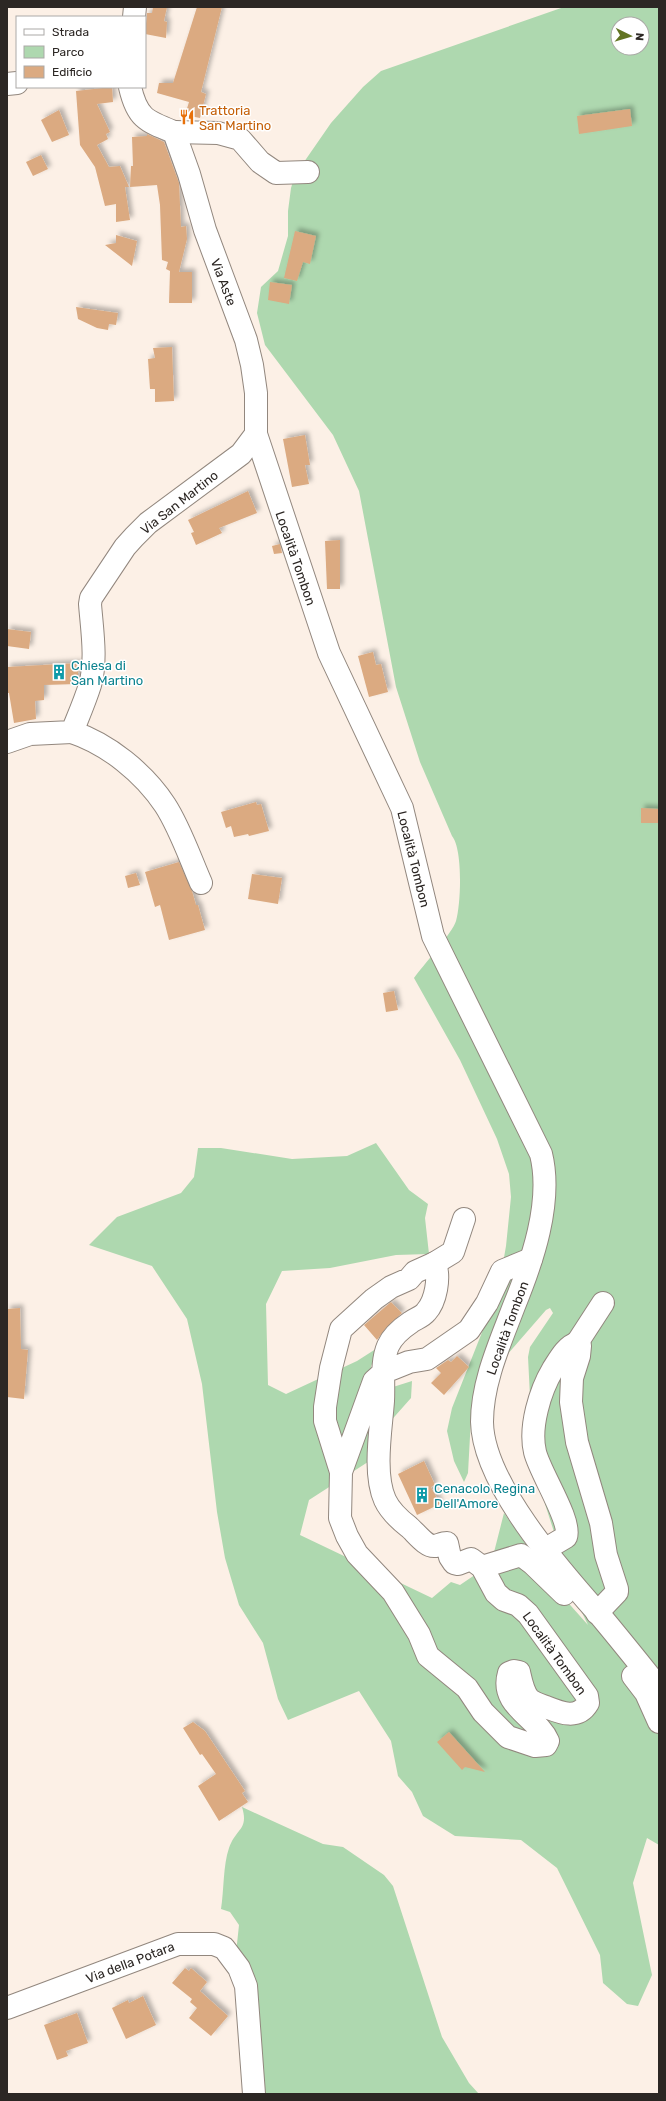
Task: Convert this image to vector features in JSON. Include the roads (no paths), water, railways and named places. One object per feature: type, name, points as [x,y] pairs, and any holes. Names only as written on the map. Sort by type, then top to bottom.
[{"type":"street","points":[[130,88],[139,113],[155,125],[174,132],[218,133],[240,139],[260,162],[276,173],[308,172]]},
{"type":"street","name":"Via Aste","points":[[174,132],[189,174],[205,230],[246,340],[252,365],[256,394],[256,434]]},
{"type":"street","name":"Via San Martino","points":[[72,732],[90,685],[93,655],[90,604],[91,598],[134,537],[148,523],[240,454],[256,434]]},
{"type":"street","name":"Località Tombon","points":[[256,434],[329,653],[402,808],[433,936],[541,1154],[546,1171],[544,1200],[531,1259],[493,1360],[482,1422],[485,1445],[495,1470],[508,1495],[544,1550],[659,1688]]},
{"type":"street","points":[[7,742],[30,734],[72,732],[90,738],[122,760],[154,790],[166,806],[202,883]]},
{"type":"street","name":"Località Tombon","points":[[341,1472],[324,1421],[331,1368],[341,1329],[374,1299],[391,1287],[409,1279],[415,1272],[435,1263],[453,1252],[464,1219]]},
{"type":"street","name":"Località Tombon","points":[[435,1263],[437,1270],[436,1288],[430,1305],[425,1313],[409,1323],[394,1337],[388,1347],[384,1372],[379,1476],[386,1501],[399,1519],[428,1544],[435,1546],[447,1543],[450,1557],[454,1563],[458,1564],[471,1559],[482,1567],[496,1593],[504,1600],[518,1605],[528,1614],[587,1696],[588,1703],[582,1710],[571,1714],[556,1712],[534,1702],[528,1697],[519,1672],[514,1671],[509,1673],[507,1682],[511,1697],[517,1708],[543,1732],[548,1741],[546,1745],[531,1745],[508,1737],[483,1712],[467,1688],[428,1656],[419,1634],[393,1592],[357,1554],[340,1518],[341,1472],[374,1382],[384,1372],[410,1362],[427,1359],[469,1330],[488,1303],[502,1271],[531,1259]]},
{"type":"street","points":[[544,1550],[566,1537],[568,1532],[565,1519],[542,1473],[535,1451],[534,1423],[549,1376],[562,1355],[572,1344],[578,1343],[603,1303]]},
{"type":"street","points":[[578,1343],[580,1346],[579,1356],[572,1378],[571,1402],[577,1442],[601,1523],[606,1555],[617,1589],[617,1592],[597,1613]]},
{"type":"street","points":[[482,1567],[517,1555],[520,1555],[533,1564],[567,1597],[620,1660],[646,1693],[659,1722]]},
{"type":"street","name":"Via della Potara","points":[[7,2008],[178,1944],[214,1944],[224,1948],[239,1968],[246,1986],[254,2094]]},
{"type":"place","name":"Trattoria San Martino","points":[[187,117]]},
{"type":"place","name":"Chiesa di San Martino","points":[[59,672]]},
{"type":"place","name":"Cenacolo Regina Dell'Amore","points":[[422,1495]]}]
